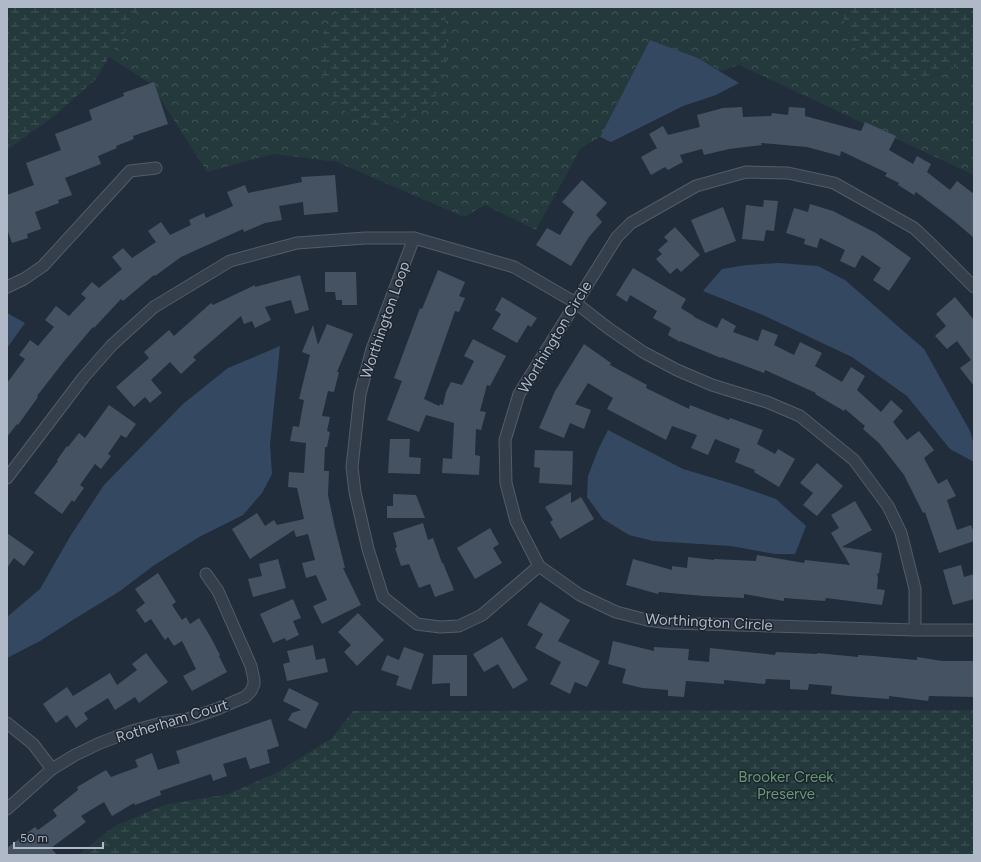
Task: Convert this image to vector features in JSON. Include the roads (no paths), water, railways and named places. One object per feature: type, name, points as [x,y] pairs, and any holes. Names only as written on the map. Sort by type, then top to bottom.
[{"type":"street","points":[[7,287],[24,279],[43,266],[130,171],[156,168]]},
{"type":"street","name":"Worthington Circle","points":[[974,287],[914,228],[834,183],[788,173],[746,172],[696,186],[631,223],[617,237],[519,394],[505,440],[506,483],[508,491],[516,521],[538,566],[580,595],[616,612],[647,620],[670,623],[916,630],[974,630]]},
{"type":"street","points":[[7,478],[83,378],[112,345],[154,307],[230,261],[298,243],[365,238],[414,238],[514,267],[576,303],[608,328],[643,352],[677,370],[712,385],[767,402],[800,416],[854,460],[888,506],[901,533],[915,589],[916,630]]},
{"type":"street","name":"Worthington Loop","points":[[414,238],[372,349],[360,394],[352,467],[355,492],[368,549],[383,597],[418,624],[440,627],[459,626],[482,614],[538,566]]},
{"type":"street","name":"Rotherham Court","points":[[7,809],[52,769],[75,755],[100,743],[132,731],[162,723],[188,719],[217,709],[245,697],[251,690],[254,680],[251,666],[218,591],[206,574]]},
{"type":"street","points":[[7,722],[33,744],[52,769]]},
{"type":"water","points":[[650,40],[698,58],[739,83],[716,95],[683,106],[611,142],[600,137]]},
{"type":"water","points":[[779,263],[818,266],[845,280],[924,349],[970,431],[974,445],[974,462],[950,449],[907,396],[852,357],[765,316],[703,291],[722,269],[747,265]]},
{"type":"water","points":[[7,313],[25,323],[7,348]]},
{"type":"water","points":[[280,346],[270,445],[272,474],[262,493],[243,515],[199,537],[153,566],[120,591],[40,641],[7,658],[7,617],[40,589],[71,535],[104,485],[183,404],[228,368]]},
{"type":"water","points":[[608,430],[683,469],[776,499],[806,526],[795,554],[775,554],[731,546],[653,541],[629,535],[603,519],[587,497],[588,476]]},
{"type":"park label","name":"Brooker Creek Preserve","points":[[786,786]]}]
